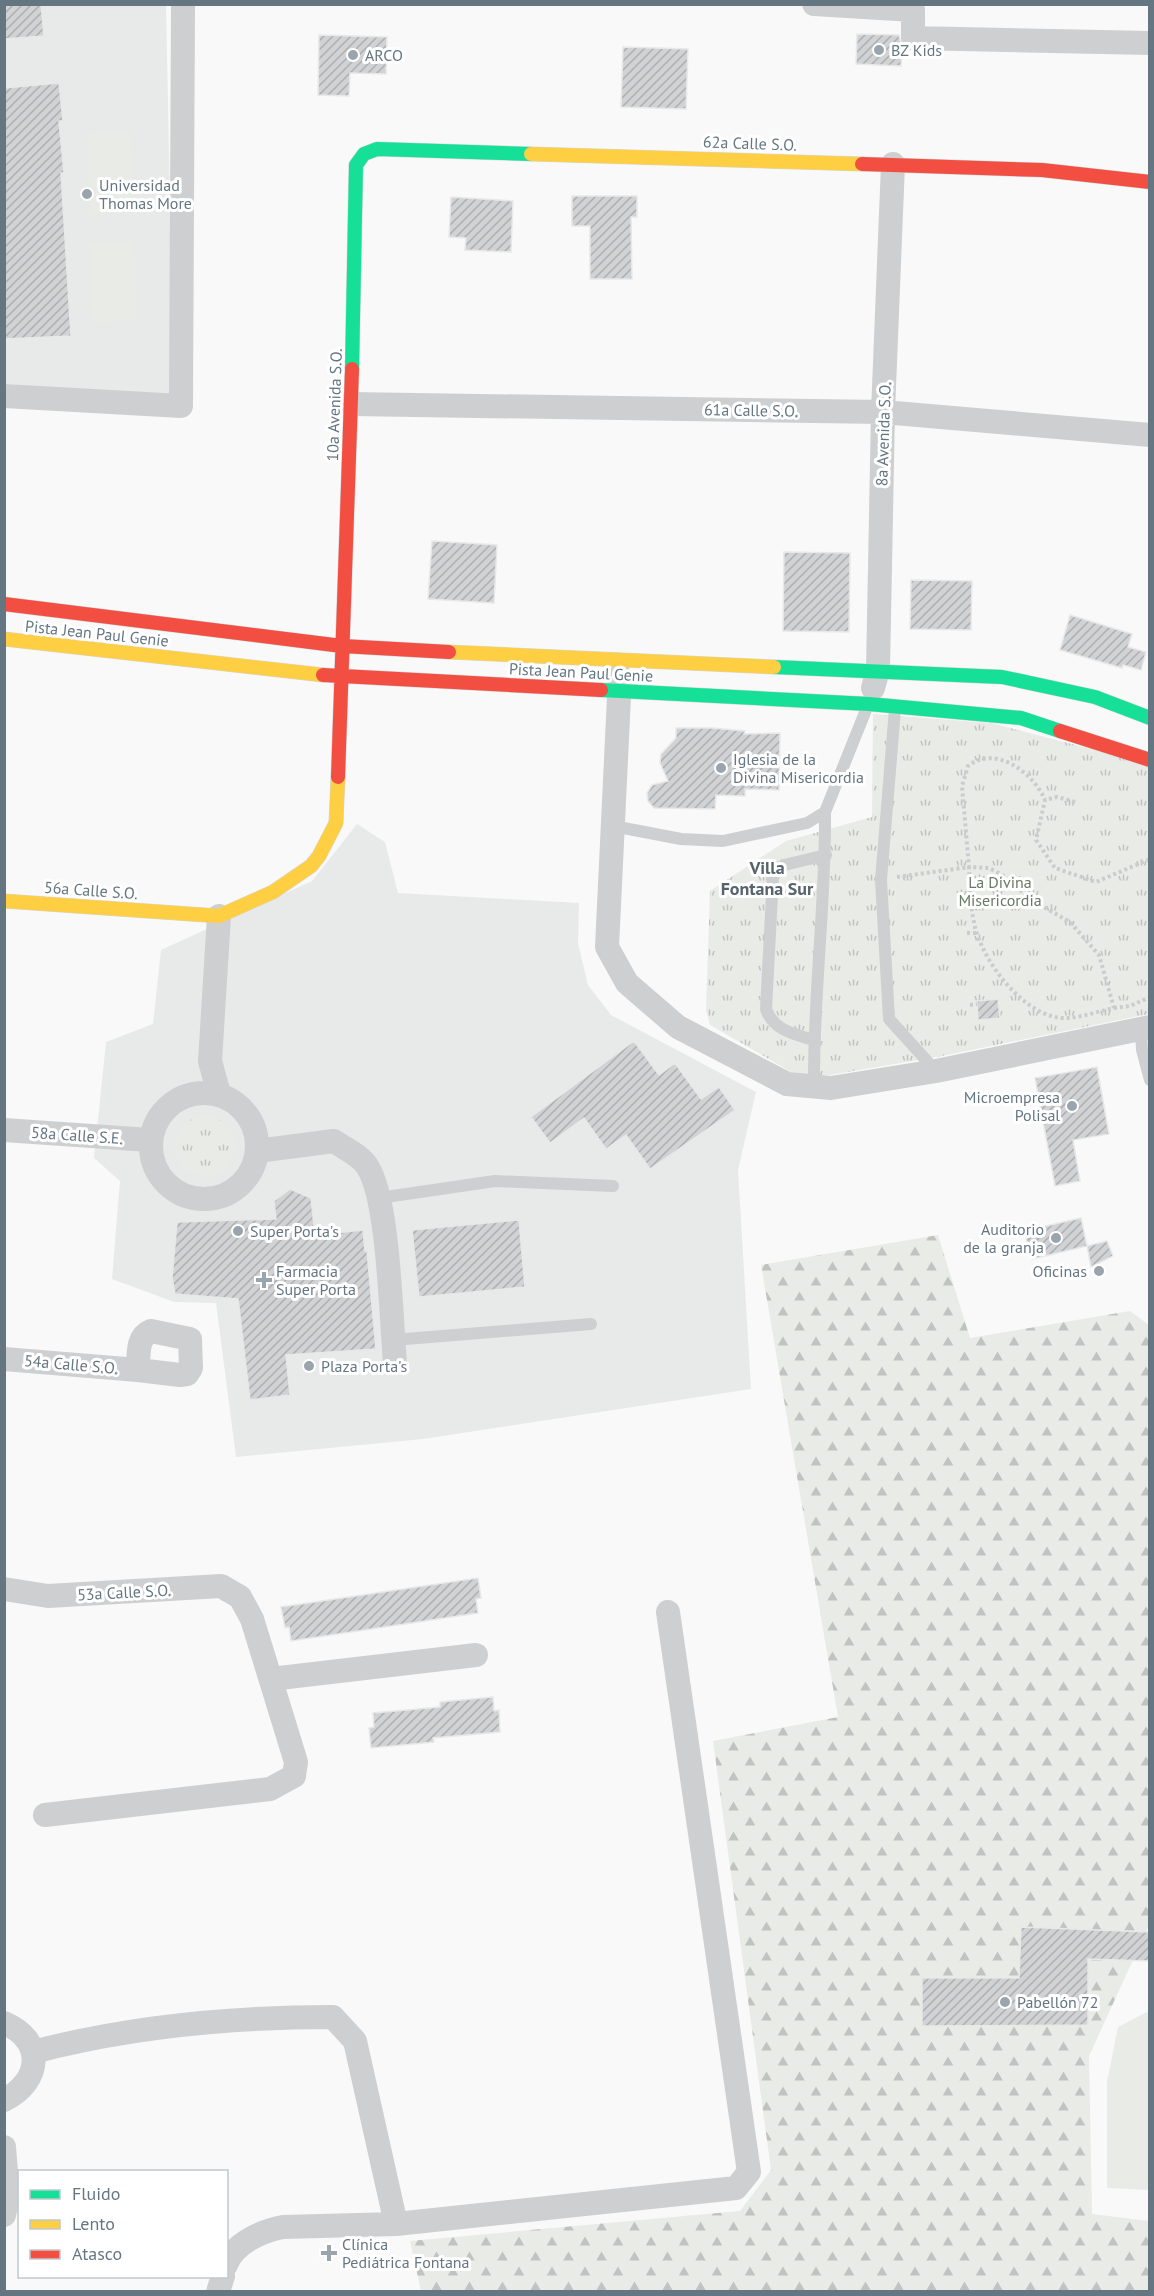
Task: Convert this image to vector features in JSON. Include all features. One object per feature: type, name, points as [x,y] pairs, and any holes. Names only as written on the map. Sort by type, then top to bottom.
[{"type":"main road","name":"62a Calle S.O.","points":[[356,165],[364,154],[377,149],[1042,170],[1149,182]]},
{"type":"main road","name":"10a Avenida S.O.","points":[[219,916],[250,904],[289,883],[318,858],[336,823],[351,404],[356,165]]},
{"type":"main road","name":"Pista Jean Paul Genie","points":[[4,604],[342,646],[621,661],[1002,677],[1095,697],[1149,718]]},
{"type":"main road","name":"Pista Jean Paul Genie","points":[[4,639],[340,676],[869,704],[1021,718],[1149,760]]},
{"type":"main road","name":"56a Calle S.O.","points":[[4,901],[219,916]]},
{"type":"street","points":[[4,396],[181,406],[183,4]]},
{"type":"street","points":[[814,4],[913,10],[913,38],[1149,43]]},
{"type":"street","name":"8a Avenida S.O.","points":[[869,704],[878,670],[893,164]]},
{"type":"street","name":"61a Calle S.O.","points":[[351,404],[884,412],[1149,435]]},
{"type":"street","points":[[621,661],[607,947],[627,983],[678,1028],[787,1084],[831,1088],[936,1071],[1145,1028]]},
{"type":"street","points":[[219,916],[210,1061],[219,1094]]},
{"type":"street","points":[[200,1092],[219,1094],[236,1103],[248,1116],[256,1133],[257,1151],[252,1169],[241,1184],[225,1194],[207,1199],[189,1197],[172,1189],[159,1175],[152,1158],[150,1140],[156,1122],[166,1107],[182,1097],[200,1092]]},
{"type":"street","name":"58a Calle S.E.","points":[[4,1130],[150,1140]]},
{"type":"street","points":[[257,1151],[334,1141],[367,1166],[379,1197],[395,1363]]},
{"type":"street","name":"54a Calle S.O.","points":[[4,1359],[138,1370]]},
{"type":"street","name":"53a Calle S.O.","points":[[4,1589],[48,1596],[221,1586],[240,1597],[252,1619],[271,1679]]},
{"type":"street","points":[[228,2259],[252,2237],[267,2230],[283,2227],[396,2224],[736,2188],[748,2172],[668,1612]]},
{"type":"street","points":[[45,1815],[270,1789],[294,1776],[296,1762],[271,1679],[476,1655]]},
{"type":"street","points":[[33,2052],[84,2038],[267,2017],[333,2017],[355,2041],[396,2224]]},
{"type":"street","points":[[4,2023],[16,2028],[25,2036],[33,2052],[34,2067],[28,2083],[20,2092],[4,2100]]},
{"type":"street","points":[[4,2147],[8,2197],[4,2215]]},
{"type":"lane","points":[[813,1087],[813,1040],[825,855],[825,812],[869,704]]},
{"type":"lane","points":[[895,707],[882,879],[889,1019],[936,1071]]},
{"type":"lane","points":[[614,826],[681,839],[723,841],[807,823],[825,812]]},
{"type":"lane","points":[[813,1040],[784,1030],[773,1022],[766,1009],[773,876],[784,865],[825,855]]},
{"type":"lane","points":[[1145,1028],[1149,1080]]},
{"type":"lane","points":[[379,1197],[495,1181],[613,1186]]},
{"type":"lane","points":[[393,1340],[591,1324]]},
{"type":"path","points":[[1149,860],[1096,882],[1055,868],[1036,840],[1045,800],[1034,783],[1016,766],[991,758],[982,758],[968,765],[962,786],[969,867],[977,933],[988,962],[1034,1009],[1068,1018],[1130,1006],[1149,997]]},
{"type":"path","points":[[1045,800],[1057,797],[1075,802]]},
{"type":"path","points":[[882,879],[969,867],[989,868],[1001,874],[1032,900],[1070,922],[1099,955],[1114,1008]]},
{"type":"path","points":[[967,933],[977,933]]},
{"type":"path","points":[[970,1005],[977,1004]]},
{"type":"shaded area","name":"Universidad Thomas More","points":[[4,5],[166,5],[174,397],[5,384]]},
{"type":"shaded area","points":[[357,824],[385,842],[398,893],[579,903],[578,943],[588,985],[611,1015],[756,1092],[738,1170],[751,1389],[423,1439],[236,1457],[216,1303],[174,1302],[112,1279],[120,1181],[94,1158],[106,1042],[153,1024],[161,950],[312,881]]},
{"type":"green space","points":[[130,132],[134,212],[90,214],[86,134]]},
{"type":"green space","points":[[134,241],[138,320],[93,323],[89,243]]},
{"type":"green space","name":"La Divina Misericordia","points":[[873,714],[991,723],[1149,764],[1149,1014],[942,1056],[830,1075],[798,1076],[710,1025],[706,1010],[710,891],[786,841],[872,817]]},
{"type":"green space","points":[[205,1116],[226,1125],[235,1146],[226,1167],[205,1176],[184,1167],[175,1146],[184,1125]]},
{"type":"green space","points":[[938,1235],[970,1338],[1130,1311],[1149,1325],[1149,1925],[1089,2056],[1092,2214],[1149,2221],[1149,2291],[421,2291],[410,2241],[740,2211],[771,2170],[713,1741],[838,1717],[761,1265]]},
{"type":"green space","points":[[1149,2011],[1149,2190],[1107,2188],[1107,2082],[1118,2027]]},
{"type":"building","points":[[4,4],[41,4],[44,36],[4,39]]},
{"type":"building","name":"BZ Kids","points":[[857,34],[899,35],[902,47],[901,66],[856,64]]},
{"type":"building","name":"ARCO","points":[[319,35],[387,37],[386,74],[350,73],[349,96],[318,95]]},
{"type":"building","points":[[623,47],[688,49],[686,109],[621,107]]},
{"type":"building","points":[[59,83],[63,121],[59,121],[64,173],[61,173],[71,336],[4,339],[4,88]]},
{"type":"building","points":[[572,196],[637,196],[637,217],[631,217],[632,279],[590,279],[590,226],[572,226]]},
{"type":"building","points":[[451,197],[513,201],[511,252],[465,250],[466,238],[449,237]]},
{"type":"building","points":[[432,541],[497,545],[494,603],[428,599]]},
{"type":"building","points":[[784,552],[850,553],[849,632],[783,631]]},
{"type":"building","points":[[911,580],[972,581],[971,630],[910,629]]},
{"type":"building","points":[[1070,615],[1132,634],[1128,647],[1146,652],[1141,670],[1123,665],[1122,668],[1060,650]]},
{"type":"building","name":"Iglesia de la Divina Misericordia","points":[[676,728],[712,728],[745,731],[744,734],[780,733],[779,790],[745,789],[745,796],[716,795],[715,809],[654,808],[648,801],[647,793],[652,785],[668,781],[660,763],[661,754],[676,738]]},
{"type":"building","points":[[998,999],[1000,1018],[978,1020],[977,1001]]},
{"type":"building","points":[[634,1041],[659,1075],[675,1063],[701,1099],[719,1087],[735,1110],[650,1169],[626,1135],[606,1149],[584,1118],[550,1143],[531,1117]]},
{"type":"building","name":"Microempresa Polisal","points":[[1097,1067],[1109,1134],[1073,1140],[1080,1181],[1055,1186],[1035,1078]]},
{"type":"building","points":[[290,1189],[311,1198],[315,1235],[363,1230],[376,1349],[286,1355],[290,1395],[250,1400],[238,1299],[175,1294],[172,1278],[177,1222],[276,1219],[274,1201]]},
{"type":"building","name":"Auditorio de la granja","points":[[1081,1218],[1087,1246],[1032,1259],[1024,1231]]},
{"type":"building","points":[[519,1220],[525,1287],[419,1297],[412,1230]]},
{"type":"building","name":"Oficinas","points":[[1107,1241],[1113,1256],[1091,1267],[1087,1246]]},
{"type":"building","points":[[478,1578],[481,1598],[476,1599],[478,1613],[291,1641],[289,1627],[285,1628],[281,1607]]},
{"type":"building","points":[[493,1697],[494,1711],[499,1710],[500,1732],[433,1738],[434,1742],[371,1748],[369,1728],[374,1727],[373,1713],[440,1707],[440,1702]]},
{"type":"building","name":"Pabellón 72","points":[[1021,1927],[1149,1932],[1149,1961],[1088,1959],[1088,2025],[922,2026],[922,1978],[1019,1978]]},
{"type":"traffic: fast","points":[[352,369],[356,165],[364,154],[377,149],[531,154]]},
{"type":"traffic: fast","points":[[774,667],[1002,677],[1095,697],[1150,718]]},
{"type":"traffic: fast","points":[[601,690],[869,704],[1021,718],[1060,731]]},
{"type":"traffic: slow","points":[[531,154],[862,164]]},
{"type":"traffic: slow","points":[[4,639],[323,675]]},
{"type":"traffic: slow","points":[[449,652],[774,667]]},
{"type":"traffic: slow","points":[[4,901],[219,916],[273,892],[311,866],[319,856],[336,823],[338,777]]},
{"type":"traffic: jam","points":[[862,164],[1042,170],[1150,182]]},
{"type":"traffic: jam","points":[[338,777],[352,369]]},
{"type":"traffic: jam","points":[[4,604],[342,646],[449,652]]},
{"type":"traffic: jam","points":[[323,675],[601,690]]},
{"type":"traffic: jam","points":[[1060,731],[1150,760]]},
{"type":"place","name":"BZ Kids","points":[[879,50]]},
{"type":"place","name":"ARCO","points":[[353,55]]},
{"type":"place","name":"Universidad Thomas More","points":[[87,194]]},
{"type":"place","name":"Iglesia de la Divina Misericordia","points":[[721,768]]},
{"type":"place","name":"Microempresa Polisal","points":[[1072,1106]]},
{"type":"place","name":"Super Porta's","points":[[238,1231]]},
{"type":"place","name":"Auditorio de la granja","points":[[1056,1238]]},
{"type":"place","name":"Oficinas","points":[[1099,1271]]},
{"type":"place","name":"Farmacia Super Porta","points":[[264,1280]]},
{"type":"place","name":"Plaza Porta's","points":[[309,1366]]},
{"type":"place","name":"Pabellón 72","points":[[1005,2002]]},
{"type":"place","name":"Clínica Pediátrica Fontana","points":[[329,2253]]},
{"type":"district","name":"Villa Fontana Sur","points":[[767,877]]}]
